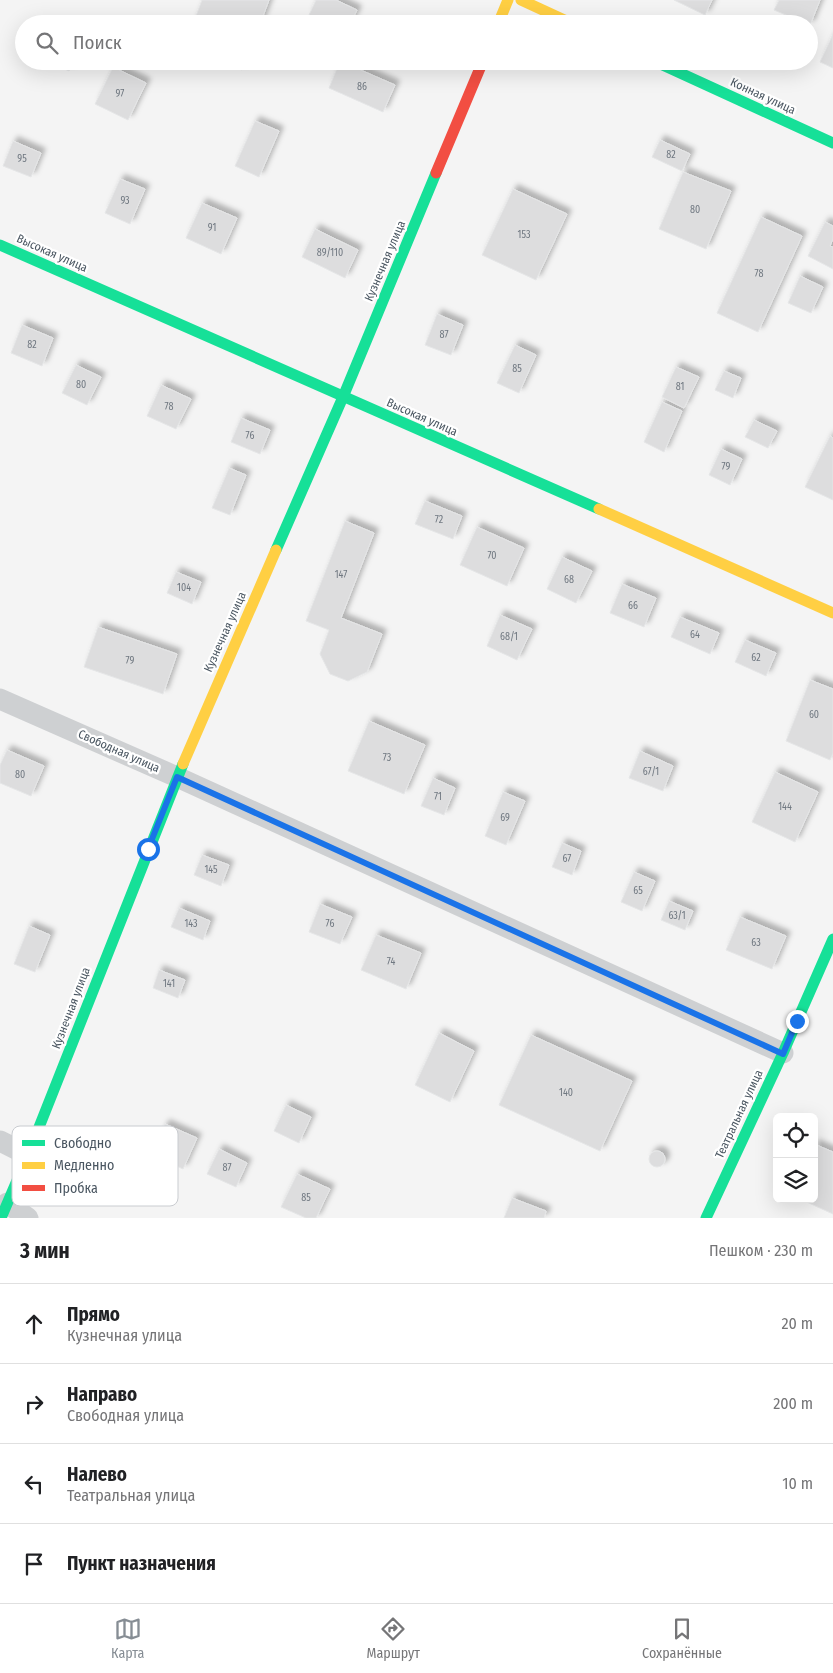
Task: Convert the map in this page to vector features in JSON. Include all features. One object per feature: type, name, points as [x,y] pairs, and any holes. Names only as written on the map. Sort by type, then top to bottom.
[{"type":"street","points":[[502,15],[508,0]]},
{"type":"street","points":[[521,0],[554,15]]},
{"type":"street","name":"Кузнечная улица","points":[[39,1126],[177,777],[343,398],[479,70]]},
{"type":"street","name":"Конная улица","points":[[674,70],[833,143]]},
{"type":"street","name":"Высокая улица","points":[[0,245],[833,613]]},
{"type":"street","name":"Свободная улица","points":[[0,699],[177,777],[783,1054]]},
{"type":"street","name":"Театральная улица","points":[[706,1218],[783,1054],[833,939]]},
{"type":"street","points":[[0,1141],[12,1147]]},
{"type":"street","name":"Кузнечная улица","points":[[4,1211],[12,1192]]},
{"type":"street","points":[[4,1211],[28,1218]]},
{"type":"building","points":[[202,0],[269,0],[263,15],[196,15]]},
{"type":"building","points":[[316,0],[336,0],[357,10],[354,15],[309,15]]},
{"type":"building","points":[[674,0],[712,0],[705,15]]},
{"type":"building","points":[[779,0],[820,0],[814,15],[786,15],[774,10]]},
{"type":"building","points":[[833,34],[833,68],[820,62]]},
{"type":"building","points":[[112,70],[119,70],[146,83],[128,120],[95,104]]},
{"type":"building","points":[[336,70],[361,70],[395,85],[383,112],[329,88]]},
{"type":"building","points":[[255,121],[279,131],[259,177],[235,166]]},
{"type":"building","points":[[660,140],[690,154],[682,171],[652,157]]},
{"type":"building","points":[[13,141],[41,153],[31,177],[3,166]]},
{"type":"building","points":[[683,172],[731,191],[706,249],[659,229]]},
{"type":"building","points":[[120,179],[145,189],[130,224],[105,213]]},
{"type":"building","points":[[513,189],[567,214],[536,280],[482,255]]},
{"type":"building","points":[[202,203],[237,218],[221,254],[186,238]]},
{"type":"building","points":[[761,217],[802,236],[758,332],[717,313]]},
{"type":"building","points":[[825,222],[833,226],[833,239],[830,246],[833,247],[833,269],[808,256]]},
{"type":"building","points":[[315,229],[358,250],[345,278],[302,257]]},
{"type":"building","points":[[800,276],[823,287],[811,313],[788,303]]},
{"type":"building","points":[[437,314],[463,325],[451,355],[425,345]]},
{"type":"building","points":[[22,325],[53,338],[42,366],[11,353]]},
{"type":"building","points":[[515,345],[536,355],[519,393],[497,383]]},
{"type":"building","points":[[76,365],[101,377],[87,405],[62,393]]},
{"type":"building","points":[[676,367],[699,377],[684,408],[662,397]]},
{"type":"building","points":[[724,371],[741,378],[733,398],[715,390]]},
{"type":"building","points":[[161,385],[191,399],[176,429],[147,416]]},
{"type":"building","points":[[662,402],[682,411],[664,452],[644,442]]},
{"type":"building","points":[[241,418],[270,430],[260,454],[231,442]]},
{"type":"building","points":[[754,420],[777,431],[768,448],[745,437]]},
{"type":"building","points":[[830,436],[833,438],[833,500],[805,487]]},
{"type":"building","points":[[721,449],[742,459],[730,485],[709,475]]},
{"type":"building","points":[[229,468],[246,475],[230,515],[212,508]]},
{"type":"building","points":[[425,501],[462,516],[453,539],[415,524]]},
{"type":"building","points":[[345,521],[374,533],[341,618],[382,634],[367,672],[348,681],[330,674],[320,654],[329,630],[306,621]]},
{"type":"building","points":[[477,527],[524,548],[507,586],[460,565]]},
{"type":"building","points":[[562,557],[592,571],[576,603],[547,589]]},
{"type":"building","points":[[176,572],[201,582],[192,604],[167,593]]},
{"type":"building","points":[[622,584],[656,598],[644,627],[610,613]]},
{"type":"building","points":[[500,615],[532,629],[517,660],[487,646]]},
{"type":"building","points":[[680,617],[719,633],[710,654],[671,637]]},
{"type":"building","points":[[98,627],[177,654],[163,694],[84,667]]},
{"type":"building","points":[[745,640],[776,653],[766,676],[735,662]]},
{"type":"building","points":[[810,680],[833,689],[833,753],[830,760],[786,741]]},
{"type":"building","points":[[369,721],[425,745],[404,794],[348,771]]},
{"type":"building","points":[[7,750],[44,766],[31,796],[0,783],[0,765]]},
{"type":"building","points":[[640,751],[673,766],[663,791],[629,778]]},
{"type":"building","points":[[775,772],[818,792],[795,842],[752,822]]},
{"type":"building","points":[[433,778],[455,788],[444,815],[421,806]]},
{"type":"building","points":[[503,792],[525,801],[506,845],[485,836]]},
{"type":"building","points":[[562,843],[581,851],[572,875],[552,867]]},
{"type":"building","points":[[202,855],[229,865],[221,886],[194,875]]},
{"type":"building","points":[[634,872],[655,881],[642,911],[621,902]]},
{"type":"building","points":[[669,901],[693,911],[685,930],[661,920]]},
{"type":"building","points":[[320,904],[352,917],[340,944],[309,932]]},
{"type":"building","points":[[179,908],[210,921],[203,940],[171,927]]},
{"type":"building","points":[[740,917],[786,936],[772,969],[726,950]]},
{"type":"building","points":[[29,926],[50,935],[35,972],[14,964]]},
{"type":"building","points":[[376,935],[421,953],[406,989],[361,970]]},
{"type":"building","points":[[159,970],[185,980],[178,998],[153,988]]},
{"type":"building","points":[[439,1033],[474,1051],[450,1102],[415,1085]]},
{"type":"building","points":[[531,1035],[632,1081],[600,1151],[499,1105]]},
{"type":"building","points":[[286,1105],[311,1117],[299,1143],[274,1131]]},
{"type":"building","points":[[178,1130],[197,1138],[183,1169],[178,1167]]},
{"type":"building","points":[[818,1146],[833,1152],[833,1214],[809,1203],[818,1203]]},
{"type":"building","points":[[219,1149],[247,1163],[236,1187],[207,1174]]},
{"type":"building","points":[[654,1151],[660,1151],[665,1156],[663,1165],[654,1167],[649,1162],[649,1156]]},
{"type":"building","points":[[297,1174],[330,1189],[316,1218],[306,1218],[281,1207]]},
{"type":"building","points":[[512,1198],[546,1211],[544,1218],[504,1218]]},
{"type":"traffic: fast","points":[[674,70],[833,143]]},
{"type":"traffic: fast","points":[[276,550],[343,397],[436,173]]},
{"type":"traffic: fast","points":[[0,245],[599,509]]},
{"type":"traffic: fast","points":[[39,1126],[183,764]]},
{"type":"traffic: fast","points":[[706,1218],[783,1053],[833,939]]},
{"type":"traffic: fast","points":[[1,1218],[12,1192]]},
{"type":"traffic: slow","points":[[502,15],[508,0]]},
{"type":"traffic: slow","points":[[521,0],[554,15]]},
{"type":"traffic: slow","points":[[599,509],[833,613]]},
{"type":"traffic: slow","points":[[183,764],[276,550]]},
{"type":"traffic: jam","points":[[436,173],[479,70]]},
{"type":"route","points":[[148,849],[177,777],[783,1054],[797,1021]]}]
